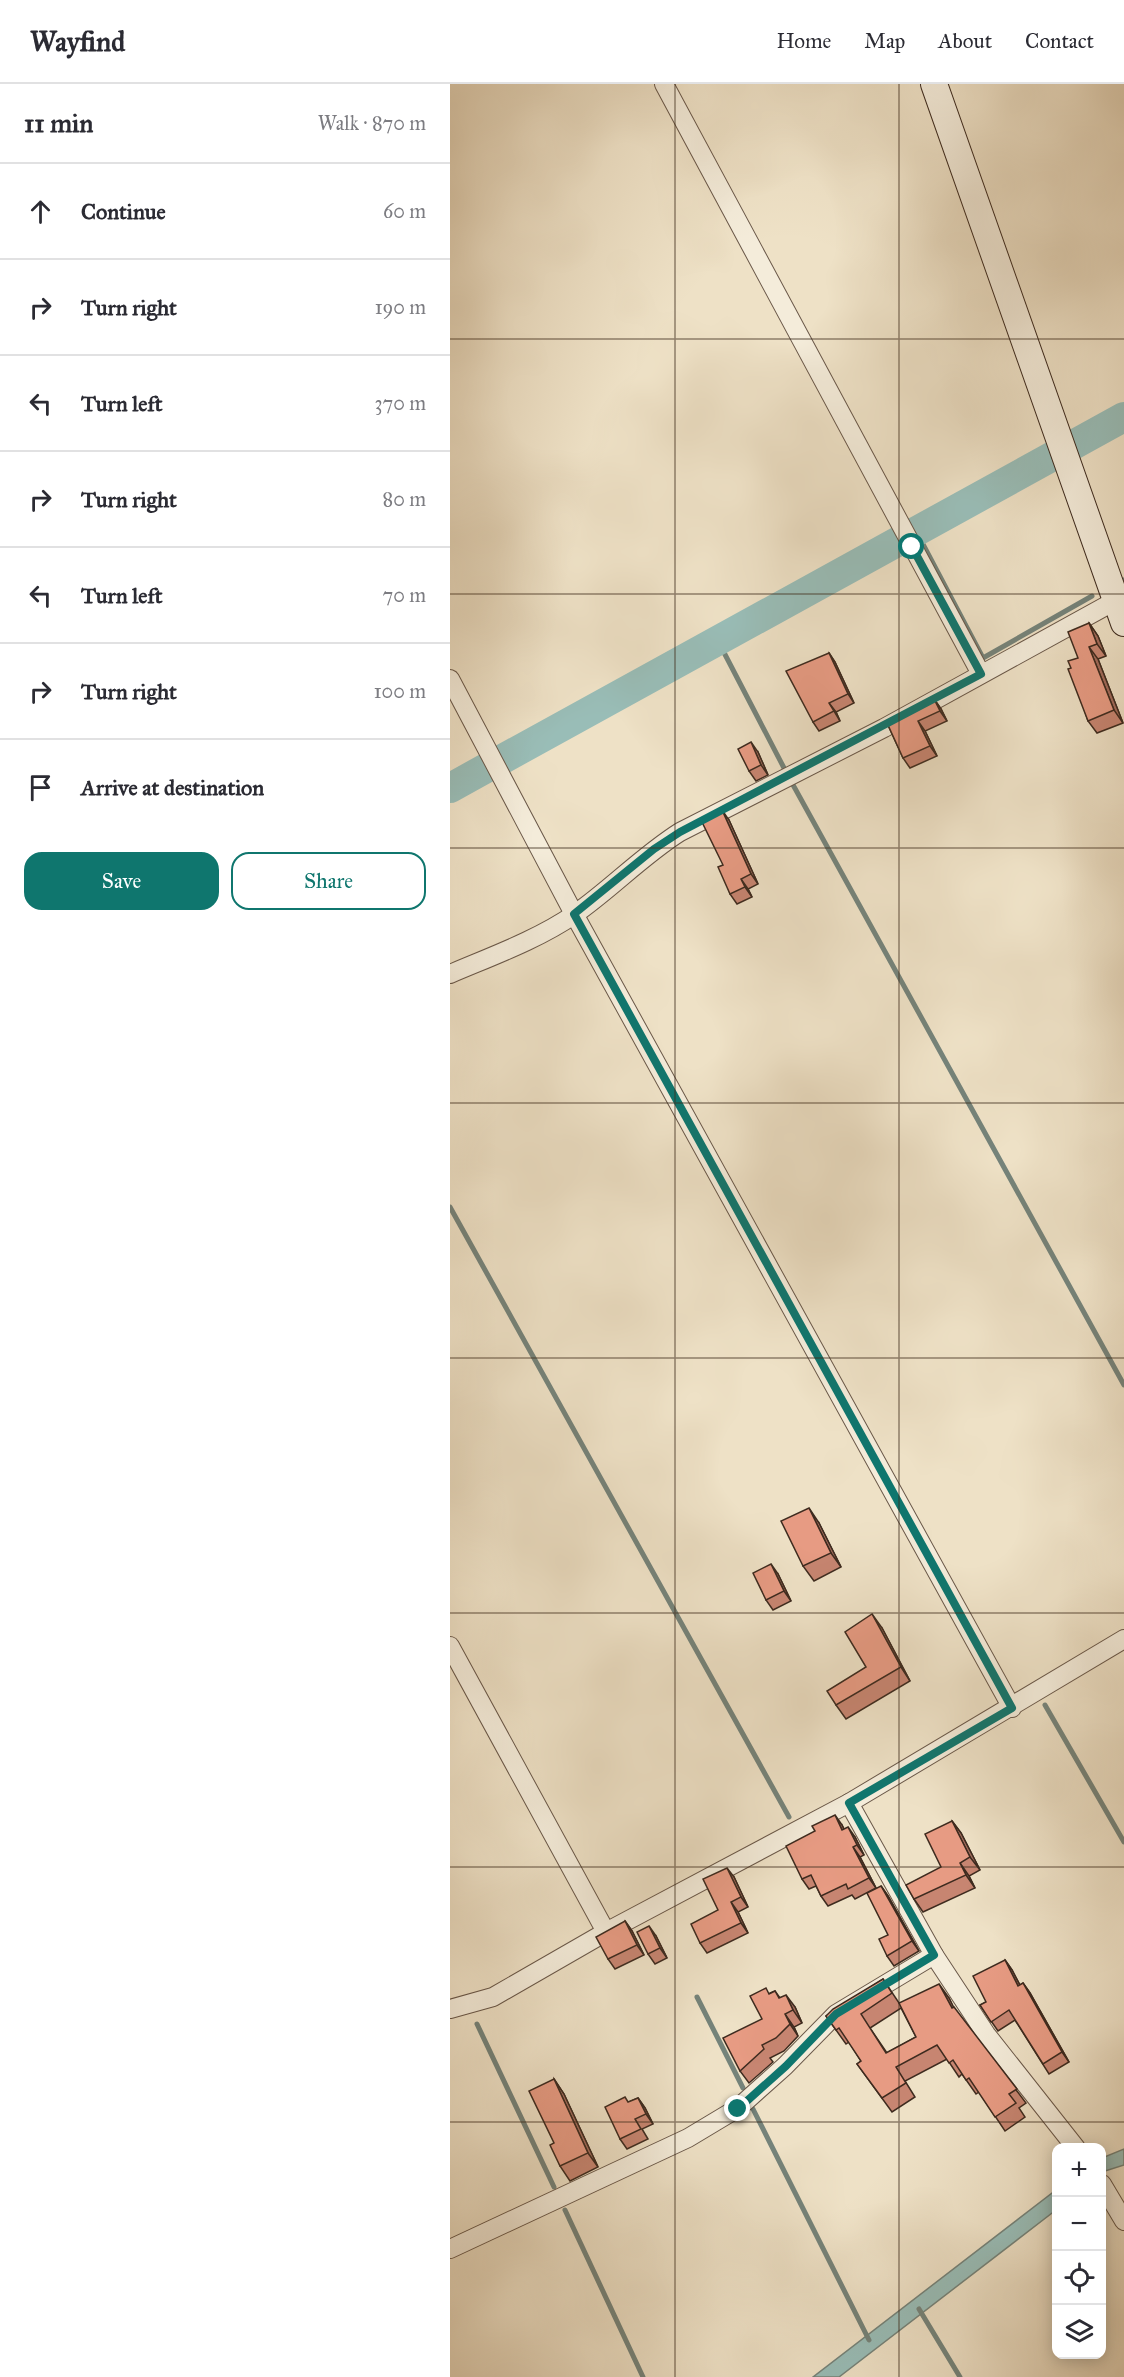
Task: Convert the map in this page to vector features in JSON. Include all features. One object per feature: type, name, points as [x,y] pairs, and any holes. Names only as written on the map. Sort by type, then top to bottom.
[{"type":"street","points":[[664,84],[981,674]]},
{"type":"street","points":[[450,974],[538,936],[574,914],[654,849],[680,832],[981,674],[1121,607],[934,84]]},
{"type":"street","points":[[450,679],[574,914],[1012,1708]]},
{"type":"street","points":[[450,2009],[493,1997],[606,1932],[849,1803],[1012,1708],[1124,1639]]},
{"type":"street","points":[[450,1646],[606,1932]]},
{"type":"street","points":[[849,1803],[934,1955],[986,2034],[1072,2143]]},
{"type":"street","points":[[450,2249],[688,2138],[738,2109],[786,2066],[836,2014],[934,1955]]},
{"type":"street","points":[[1106,2192],[1124,2221]]},
{"type":"water","points":[[1124,2149],[1124,2165],[1106,2171],[1106,2156]]},
{"type":"water","points":[[1052,2193],[1052,2213],[839,2377],[813,2377]]},
{"type":"building","points":[[1089,623],[1097,644],[1089,647],[1114,710],[1088,721],[1068,669],[1071,668],[1068,661],[1078,658],[1068,632]]},
{"type":"building","points":[[829,653],[848,694],[829,703],[834,711],[813,722],[786,671]]},
{"type":"building","points":[[934,699],[940,711],[918,721],[930,746],[903,758],[888,725]]},
{"type":"building","points":[[751,742],[761,765],[749,771],[738,749]]},
{"type":"building","points":[[722,810],[751,874],[741,879],[745,887],[730,894],[718,867],[723,865],[701,820]]},
{"type":"building","points":[[809,1508],[831,1553],[803,1566],[781,1521]]},
{"type":"building","points":[[771,1564],[784,1591],[766,1600],[753,1573]]},
{"type":"building","points":[[872,1614],[901,1667],[836,1705],[827,1691],[866,1667],[845,1632]]},
{"type":"building","points":[[835,1815],[842,1830],[848,1827],[857,1845],[853,1847],[869,1878],[848,1889],[846,1884],[821,1896],[811,1875],[802,1879],[786,1846],[815,1831],[812,1826]]},
{"type":"building","points":[[952,1821],[970,1857],[960,1863],[966,1875],[914,1899],[906,1885],[941,1867],[925,1834]]},
{"type":"building","points":[[727,1868],[741,1897],[731,1902],[741,1923],[700,1943],[691,1924],[718,1910],[703,1879]]},
{"type":"building","points":[[881,1886],[912,1941],[887,1956],[879,1939],[888,1935],[867,1893]]},
{"type":"building","points":[[625,1921],[637,1945],[608,1959],[596,1937]]},
{"type":"building","points":[[649,1926],[660,1948],[648,1954],[637,1932]]},
{"type":"building","points":[[1005,1960],[1018,1986],[1023,1983],[1062,2052],[1043,2064],[1009,2010],[991,2022],[980,2005],[986,2002],[973,1976]]},
{"type":"building","points":[[883,1979],[892,1993],[861,2014],[886,2053],[916,2037],[899,2003],[939,1984],[952,2008],[954,2007],[1017,2089],[1009,2094],[1016,2103],[995,2117],[969,2078],[966,2080],[953,2060],[949,2063],[937,2045],[896,2067],[906,2083],[882,2098],[857,2064],[861,2061],[839,2028],[836,2030],[826,2016],[833,2009]]},
{"type":"building","points":[[766,1988],[769,1994],[775,1991],[779,1998],[786,1995],[793,2010],[785,2014],[790,2024],[776,2038],[762,2045],[764,2049],[740,2071],[723,2038],[762,2019],[750,1996]]},
{"type":"building","points":[[554,2079],[588,2153],[560,2166],[550,2145],[554,2143],[529,2091]]},
{"type":"building","points":[[625,2097],[628,2102],[638,2098],[646,2114],[635,2119],[641,2129],[620,2139],[605,2107]]},
{"type":"waterway","points":[[450,788],[1124,417]]},
{"type":"waterway","points":[[916,531],[983,658],[1092,596]]},
{"type":"waterway","points":[[718,641],[784,768]]},
{"type":"waterway","points":[[792,783],[1124,1385]]},
{"type":"waterway","points":[[450,1207],[789,1817]]},
{"type":"waterway","points":[[1045,1705],[1124,1842]]},
{"type":"waterway","points":[[697,1997],[743,2088]]},
{"type":"waterway","points":[[477,2024],[554,2187]]},
{"type":"waterway","points":[[753,2109],[869,2340]]},
{"type":"waterway","points":[[565,2210],[643,2377]]},
{"type":"waterway","points":[[919,2309],[960,2377]]},
{"type":"route","points":[[738,2109],[786,2066],[836,2014],[934,1955],[849,1803],[1012,1708],[574,914],[654,849],[680,832],[884,728],[981,674],[912,547]]}]
